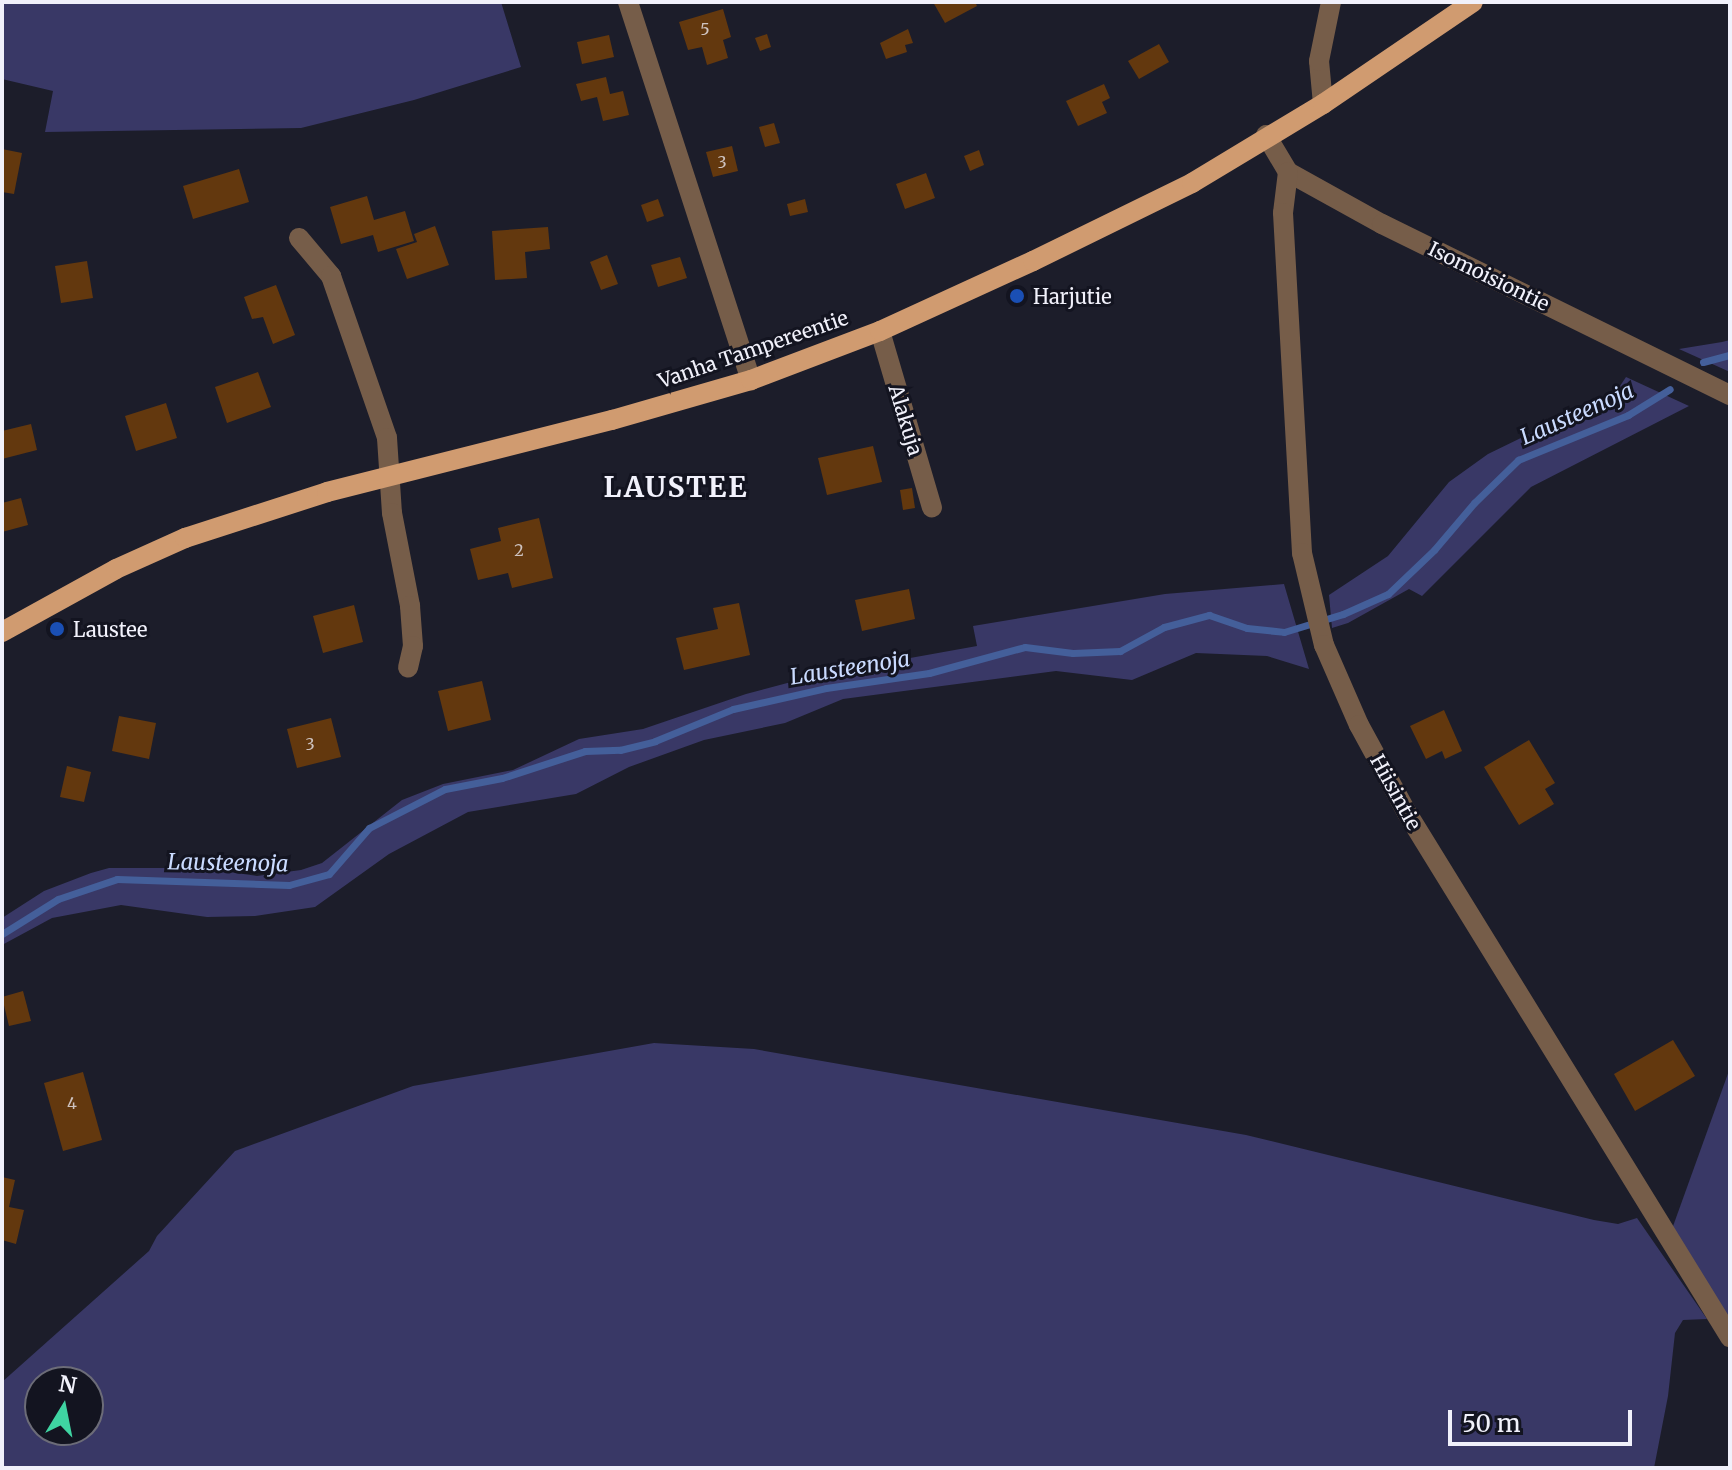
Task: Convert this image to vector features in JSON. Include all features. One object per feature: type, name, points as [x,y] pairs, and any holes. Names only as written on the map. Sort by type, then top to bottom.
[{"type":"main road","name":"Vanha Tampereentie","points":[[2,632],[116,569],[185,538],[392,474],[612,420],[751,380],[880,331],[1192,183],[1266,135],[1323,104],[1473,2]]},
{"type":"street","points":[[628,2],[751,380]]},
{"type":"street","points":[[1323,104],[1319,61],[1331,2]]},
{"type":"street","points":[[1266,135],[1288,172]]},
{"type":"street","name":"Isomoisiontie","points":[[1288,172],[1382,224],[1730,395]]},
{"type":"street","name":"Hiisintie","points":[[1288,172],[1283,213],[1301,538],[1322,636],[1359,725],[1407,813],[1730,1337]]},
{"type":"street","points":[[299,238],[331,276],[387,438],[392,474],[392,513],[410,606],[413,646],[408,667]]},
{"type":"street","name":"Alakuja","points":[[880,331],[932,508]]},
{"type":"shaded area","points":[[2,2],[501,2],[521,67],[414,100],[301,128],[45,132],[53,91],[2,79]]},
{"type":"shaded area","points":[[1730,340],[1730,372],[1679,349],[1722,342]]},
{"type":"shaded area","points":[[1626,377],[1689,406],[1531,487],[1422,596],[1409,589],[1348,623],[1332,628],[1329,595],[1388,556],[1449,482],[1488,454],[1616,392]]},
{"type":"shaded area","points":[[1284,584],[1309,669],[1267,656],[1196,653],[1132,680],[1056,671],[843,699],[785,723],[704,740],[629,767],[576,794],[468,812],[389,854],[315,907],[255,916],[207,917],[121,905],[52,918],[2,945],[2,918],[44,891],[91,873],[109,868],[201,868],[257,876],[301,870],[322,863],[402,800],[443,784],[513,770],[579,739],[643,729],[746,694],[821,674],[977,646],[973,626],[1165,594]]},
{"type":"shaded area","points":[[654,1043],[754,1049],[1246,1135],[1594,1220],[1618,1224],[1637,1218],[1707,1319],[1683,1320],[1675,1333],[1668,1396],[1654,1468],[2,1468],[2,1382],[149,1251],[157,1236],[235,1151],[413,1086]]},
{"type":"shaded area","points":[[1730,1068],[1730,1325],[1672,1229]]},
{"type":"building","points":[[933,2],[975,2],[977,6],[945,23]]},
{"type":"building","points":[[723,9],[731,37],[723,40],[728,58],[707,65],[702,47],[688,50],[679,22]]},
{"type":"building","points":[[908,29],[913,43],[905,45],[907,52],[886,59],[880,43]]},
{"type":"building","points":[[767,34],[771,47],[760,51],[755,38]]},
{"type":"building","points":[[609,35],[614,57],[582,64],[577,42]]},
{"type":"building","points":[[1159,44],[1169,62],[1139,79],[1128,61]]},
{"type":"building","points":[[606,77],[610,94],[623,91],[629,115],[603,121],[597,97],[581,101],[576,84]]},
{"type":"building","points":[[1104,84],[1110,98],[1102,102],[1107,113],[1078,126],[1066,101]]},
{"type":"building","points":[[774,123],[780,143],[765,147],[759,127]]},
{"type":"building","points":[[732,146],[738,171],[713,177],[706,152]]},
{"type":"building","points":[[2,149],[22,153],[14,194],[2,192]]},
{"type":"building","points":[[979,150],[984,165],[970,171],[964,156]]},
{"type":"building","points":[[239,169],[249,202],[193,219],[183,186]]},
{"type":"building","points":[[926,173],[935,198],[905,209],[896,184]]},
{"type":"building","points":[[367,196],[374,220],[405,211],[414,241],[378,252],[373,235],[341,244],[330,207]]},
{"type":"building","points":[[658,199],[664,216],[647,222],[641,205]]},
{"type":"building","points":[[805,199],[808,212],[790,216],[787,204]]},
{"type":"building","points":[[435,226],[449,265],[407,279],[396,249],[417,242],[414,234]]},
{"type":"building","points":[[548,227],[550,249],[525,252],[527,278],[495,280],[492,231]]},
{"type":"building","points":[[607,255],[618,284],[601,290],[590,262]]},
{"type":"building","points":[[680,257],[687,278],[658,287],[651,265]]},
{"type":"building","points":[[87,261],[93,298],[61,303],[55,266]]},
{"type":"building","points":[[276,285],[295,335],[273,344],[263,317],[252,319],[244,297]]},
{"type":"building","points":[[258,372],[271,407],[227,423],[215,387]]},
{"type":"building","points":[[166,403],[177,438],[136,451],[125,416]]},
{"type":"building","points":[[31,424],[37,450],[2,459],[2,431]]},
{"type":"building","points":[[873,446],[882,482],[827,495],[818,458]]},
{"type":"building","points":[[912,488],[915,508],[903,510],[900,490]]},
{"type":"building","points":[[21,498],[28,525],[2,532],[2,503]]},
{"type":"building","points":[[539,518],[553,578],[512,588],[508,573],[478,580],[470,549],[501,541],[498,528]]},
{"type":"building","points":[[909,589],[915,619],[862,631],[855,600]]},
{"type":"building","points":[[739,603],[750,655],[684,670],[676,638],[718,629],[713,608]]},
{"type":"building","points":[[354,605],[363,642],[323,653],[313,616]]},
{"type":"building","points":[[482,681],[491,720],[448,731],[438,691]]},
{"type":"building","points":[[1444,710],[1462,751],[1445,759],[1442,751],[1426,759],[1410,726]]},
{"type":"building","points":[[119,716],[156,723],[149,759],[112,751]]},
{"type":"building","points":[[331,718],[341,757],[297,768],[287,729]]},
{"type":"building","points":[[1529,740],[1555,783],[1545,789],[1554,804],[1519,825],[1484,767]]},
{"type":"building","points":[[67,766],[91,772],[84,802],[60,797]]},
{"type":"building","points":[[23,991],[31,1021],[9,1026],[2,997]]},
{"type":"building","points":[[1673,1040],[1695,1076],[1635,1111],[1614,1074]]},
{"type":"building","points":[[83,1072],[102,1140],[63,1151],[44,1083]]},
{"type":"building","points":[[2,1177],[15,1180],[9,1207],[24,1210],[16,1244],[2,1240]]},
{"type":"waterway","name":"Lausteenoja","points":[[1703,362],[1730,355]]},
{"type":"waterway","name":"Lausteenoja","points":[[2,934],[58,899],[117,879],[289,885],[329,874],[369,828],[445,789],[502,778],[585,751],[620,750],[655,741],[733,709],[826,688],[929,673],[1025,647],[1073,653],[1120,651],[1164,627],[1209,615],[1247,628],[1284,632],[1343,614],[1388,594],[1518,460],[1628,415],[1670,389]]},
{"type":"place","name":"Harjutie","points":[[1017,296]]},
{"type":"place","name":"Laustee","points":[[57,629]]},
{"type":"district","name":"LAUSTEE","points":[[676,487]]}]
